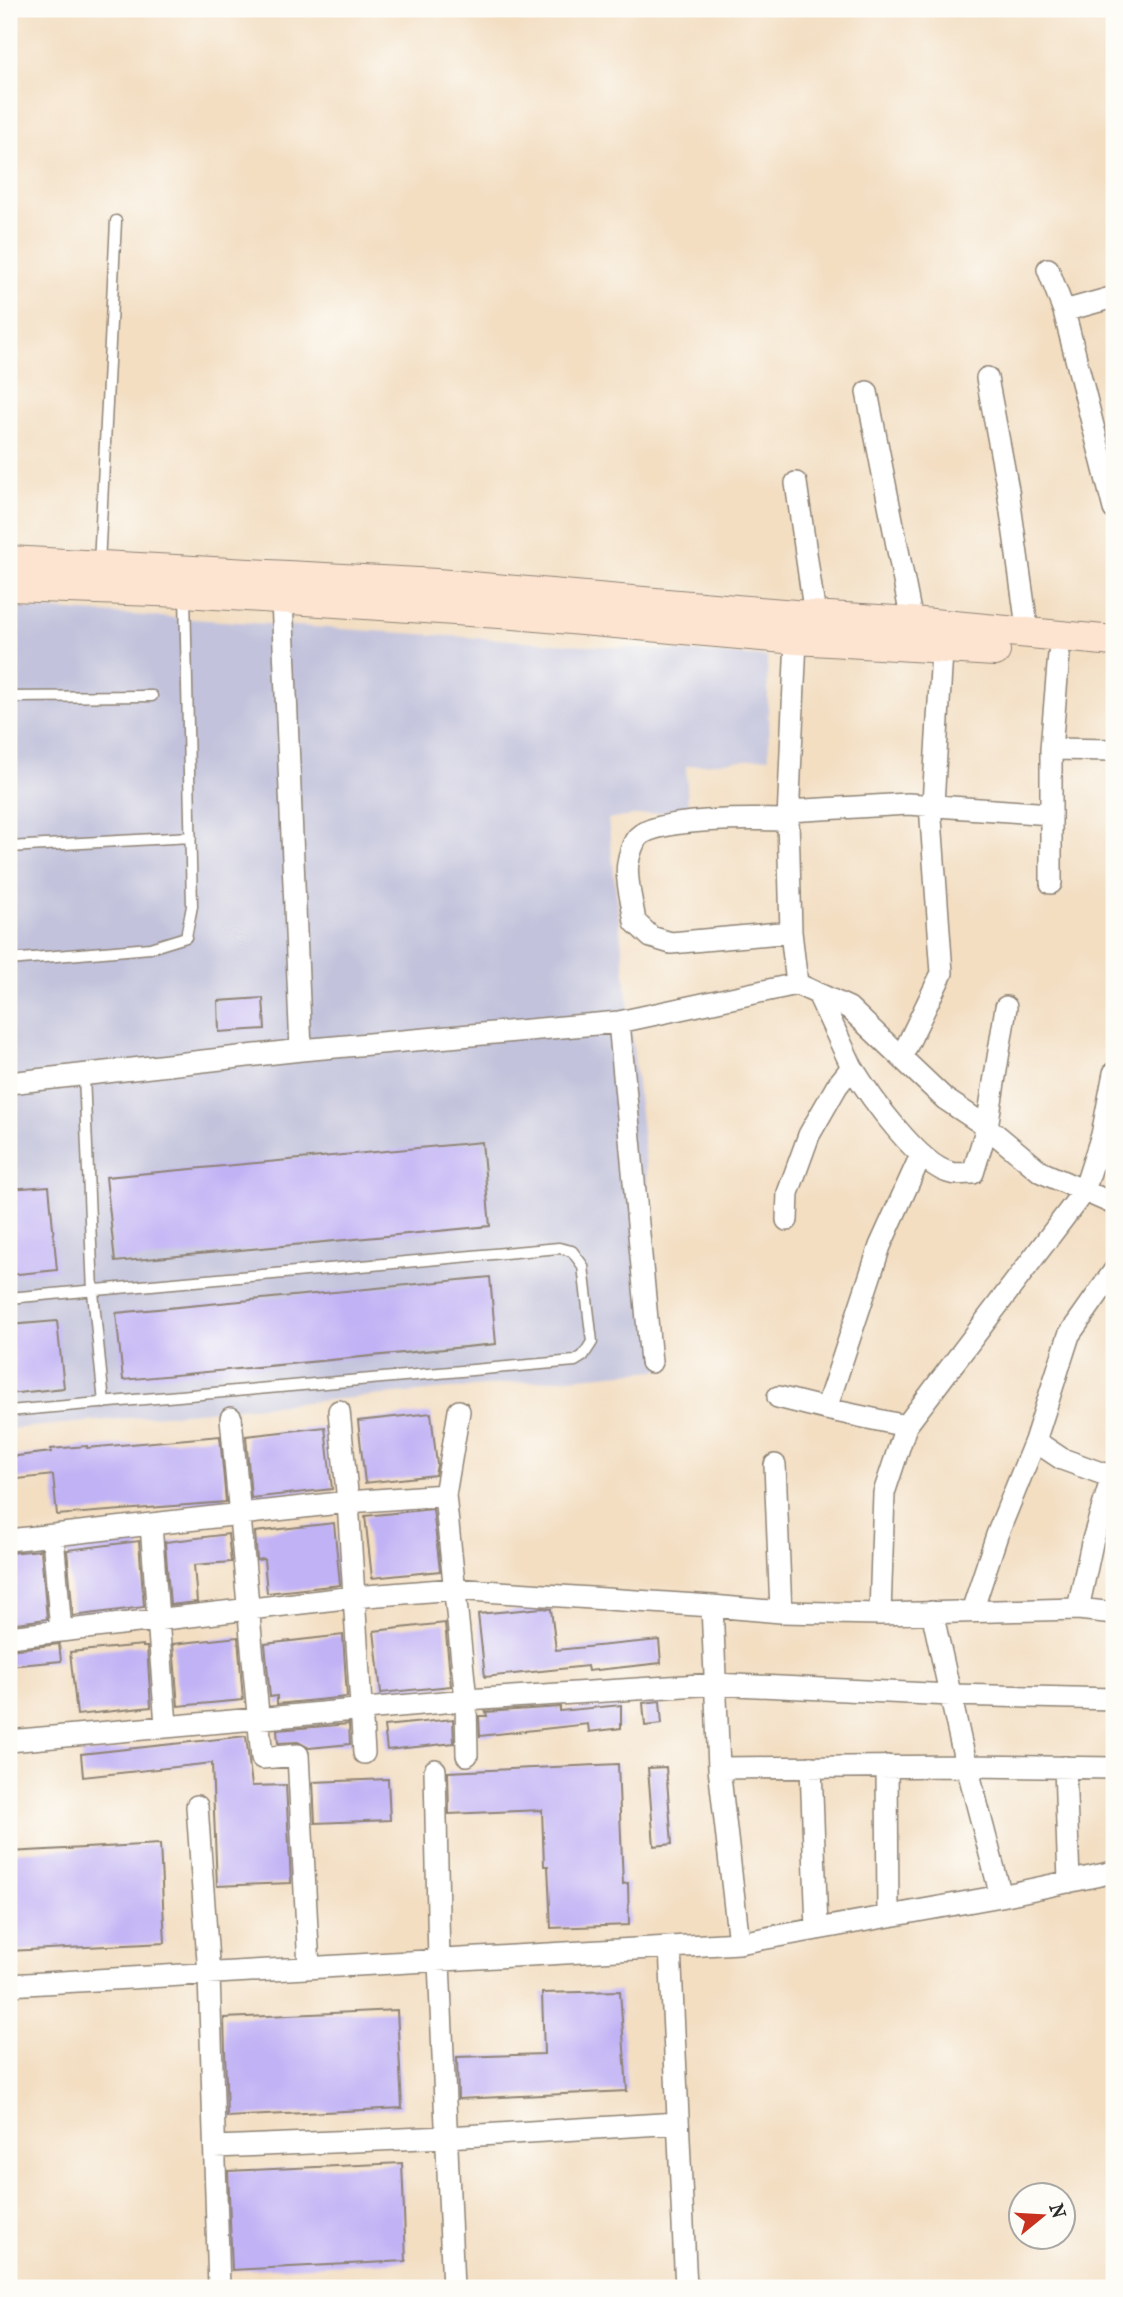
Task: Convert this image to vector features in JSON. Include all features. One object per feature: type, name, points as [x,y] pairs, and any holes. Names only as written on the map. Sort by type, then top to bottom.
[{"type":"street","points":[[1048,269],[1064,311],[1114,509]]},
{"type":"street","points":[[1064,311],[1114,298]]},
{"type":"street","points":[[987,379],[1008,490],[1028,634]]},
{"type":"street","points":[[867,391],[912,622]]},
{"type":"street","points":[[796,482],[815,616]]},
{"type":"street","points":[[9,561],[99,565],[282,599],[514,614],[796,639],[1028,634],[1114,641]]},
{"type":"street","points":[[9,586],[185,582],[437,584],[912,622],[943,637],[1114,659]]},
{"type":"street","points":[[282,599],[301,1050]]},
{"type":"street","points":[[902,1056],[942,973],[930,805],[933,804],[943,637]]},
{"type":"street","points":[[796,639],[788,815],[791,932],[796,984]]},
{"type":"street","points":[[1051,883],[1051,749],[1059,654]]},
{"type":"street","points":[[1051,749],[1114,750]]},
{"type":"street","points":[[791,932],[671,943],[651,937],[635,922],[627,864],[637,838],[651,828],[667,825],[908,804],[1051,814]]},
{"type":"street","points":[[9,1083],[301,1050],[619,1022],[796,984],[849,1008],[945,1098],[1041,1172],[1114,1204]]},
{"type":"street","points":[[818,994],[852,1067],[868,1094],[921,1155],[951,1173],[973,1173],[987,1128],[1006,1007]]},
{"type":"street","points":[[619,1022],[651,1362]]},
{"type":"street","points":[[787,1220],[788,1193],[809,1135],[837,1086],[852,1067]]},
{"type":"street","points":[[880,1614],[884,1493],[906,1426],[1084,1191],[1108,1136],[1114,1073]]},
{"type":"street","points":[[826,1409],[880,1246],[921,1155]]},
{"type":"street","points":[[972,1611],[992,1548],[1035,1441],[1069,1335],[1114,1271]]},
{"type":"street","points":[[778,1397],[906,1426]]},
{"type":"street","points":[[339,1411],[348,1502],[364,1753]]},
{"type":"street","points":[[458,1411],[444,1495],[466,1700],[467,1755]]},
{"type":"street","points":[[230,1418],[262,1758],[298,1755],[309,1968]]},
{"type":"street","points":[[1035,1441],[1062,1459],[1113,1474],[1092,1543],[1078,1609]]},
{"type":"street","points":[[775,1465],[781,1612]]},
{"type":"street","points":[[9,1540],[348,1502],[444,1495]]},
{"type":"street","points":[[151,1525],[166,1725]]},
{"type":"street","points":[[53,1537],[61,1631]]},
{"type":"street","points":[[9,1637],[354,1597],[454,1589],[781,1612],[880,1614],[1078,1609],[1114,1613]]},
{"type":"street","points":[[712,1606],[719,1768],[739,1943]]},
{"type":"street","points":[[932,1612],[967,1766],[1001,1896]]},
{"type":"street","points":[[9,1741],[466,1700],[715,1684],[951,1695],[1114,1699]]},
{"type":"street","points":[[887,1766],[888,1916]]},
{"type":"street","points":[[811,1767],[817,1929]]},
{"type":"street","points":[[1065,1767],[1069,1882]]},
{"type":"street","points":[[719,1768],[1114,1768]]},
{"type":"street","points":[[435,1770],[439,1962],[453,2288]]},
{"type":"street","points":[[197,1806],[209,1975],[219,2288]]},
{"type":"street","points":[[9,1985],[739,1943],[1001,1896],[1114,1872]]},
{"type":"street","points":[[670,1947],[686,2288]]},
{"type":"street","points":[[215,2147],[678,2123]]},
{"type":"lane","points":[[99,565],[116,221]]},
{"type":"lane","points":[[9,960],[150,948],[186,937],[192,906],[185,582]]},
{"type":"lane","points":[[9,697],[152,696]]},
{"type":"lane","points":[[9,847],[191,837]]},
{"type":"lane","points":[[85,1075],[93,1292],[104,1403]]},
{"type":"lane","points":[[9,1298],[559,1248],[572,1251],[583,1266],[592,1342],[583,1356],[575,1361],[9,1410]]},
{"type":"shaded area","points":[[9,607],[767,657],[769,757],[686,766],[688,809],[608,819],[668,1369],[9,1429]]},
{"type":"building","points":[[263,998],[265,1029],[219,1032],[218,1001]]},
{"type":"building","points":[[482,1142],[490,1226],[115,1262],[106,1177]]},
{"type":"building","points":[[49,1186],[57,1270],[9,1275],[9,1189]]},
{"type":"building","points":[[490,1277],[496,1344],[123,1380],[116,1313]]},
{"type":"building","points":[[57,1321],[64,1388],[9,1394],[9,1325]]},
{"type":"building","points":[[431,1413],[437,1465],[435,1475],[365,1483],[358,1421]]},
{"type":"building","points":[[325,1427],[332,1489],[251,1498],[246,1436]]},
{"type":"building","points":[[220,1436],[226,1502],[57,1515],[53,1475],[9,1480],[9,1457],[51,1452],[51,1449]]},
{"type":"building","points":[[433,1509],[440,1571],[372,1578],[365,1516]]},
{"type":"building","points":[[334,1523],[340,1585],[267,1593],[264,1559],[257,1560],[255,1532]]},
{"type":"building","points":[[228,1534],[231,1562],[194,1565],[197,1602],[170,1605],[165,1542]]},
{"type":"building","points":[[139,1541],[144,1607],[73,1616],[67,1550]]},
{"type":"building","points":[[41,1550],[47,1619],[9,1624],[9,1553]]},
{"type":"building","points":[[551,1609],[556,1650],[659,1640],[661,1663],[588,1671],[587,1666],[485,1677],[478,1614]]},
{"type":"building","points":[[445,1623],[451,1686],[381,1693],[374,1631]]},
{"type":"building","points":[[343,1635],[347,1697],[277,1704],[277,1696],[270,1697],[265,1644]]},
{"type":"building","points":[[238,1637],[243,1700],[178,1706],[173,1644]]},
{"type":"building","points":[[59,1644],[61,1661],[9,1666],[9,1650]]},
{"type":"building","points":[[143,1645],[147,1647],[151,1707],[77,1715],[70,1652]]},
{"type":"building","points":[[660,1701],[662,1724],[645,1726],[643,1703]]},
{"type":"building","points":[[621,1705],[621,1728],[589,1732],[588,1724],[480,1736],[479,1716],[487,1716],[486,1712],[560,1707],[560,1711]]},
{"type":"building","points":[[453,1719],[454,1743],[387,1750],[384,1726]]},
{"type":"building","points":[[349,1724],[350,1744],[309,1748],[298,1742],[278,1743],[277,1730]]},
{"type":"building","points":[[246,1736],[252,1786],[286,1785],[291,1883],[217,1886],[212,1763],[83,1777],[81,1754]]},
{"type":"building","points":[[618,1764],[623,1884],[628,1883],[629,1925],[551,1928],[548,1866],[544,1866],[542,1810],[449,1814],[448,1772]]},
{"type":"building","points":[[666,1767],[672,1844],[654,1846],[648,1768]]},
{"type":"building","points":[[388,1779],[390,1820],[315,1823],[313,1782]]},
{"type":"building","points":[[160,1844],[165,1943],[9,1951],[9,1852]]},
{"type":"building","points":[[620,1991],[627,2091],[458,2099],[457,2057],[544,2054],[542,1993]]},
{"type":"building","points":[[397,2010],[402,2108],[227,2117],[224,2018]]},
{"type":"building","points":[[402,2163],[406,2261],[232,2270],[228,2171]]}]
